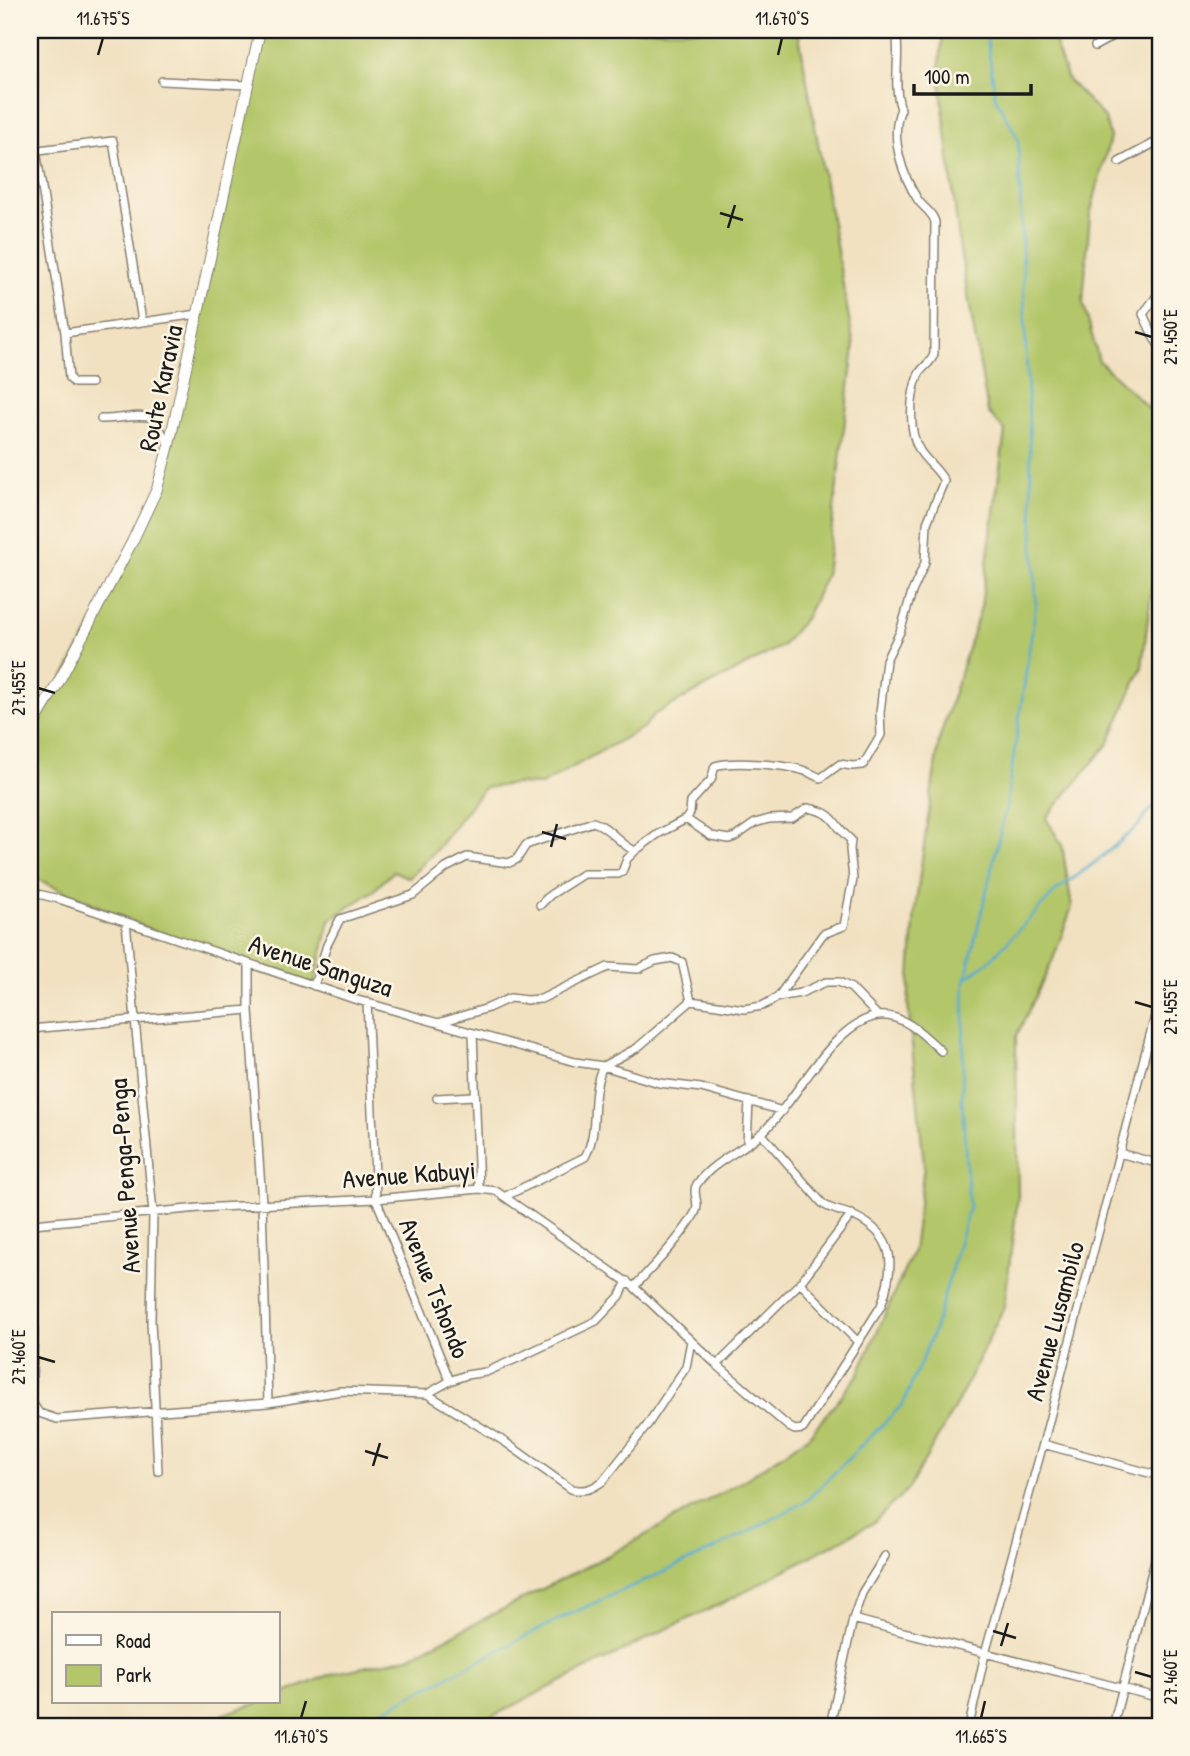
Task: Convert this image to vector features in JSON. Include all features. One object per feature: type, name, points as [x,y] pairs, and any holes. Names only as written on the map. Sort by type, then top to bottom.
[{"type":"street","name":"Route Karavia","points":[[30,730],[69,664],[157,489],[260,30]]},
{"type":"street","points":[[540,905],[550,895],[583,874],[620,874],[627,859],[635,851],[658,834],[687,819],[691,802],[711,780],[715,766],[778,766],[805,771],[821,778],[840,764],[863,765],[881,735],[880,713],[886,660],[900,632],[925,563],[927,523],[944,481],[920,450],[913,435],[918,376],[934,354],[935,222],[933,214],[919,202],[908,184],[902,164],[896,130],[901,109],[895,93],[898,57],[896,30]]},
{"type":"street","points":[[1095,46],[1124,30]]},
{"type":"street","points":[[162,81],[247,85]]},
{"type":"street","points":[[1119,162],[1160,140]]},
{"type":"street","points":[[91,383],[74,383],[69,378],[65,333],[33,151],[113,141],[142,321]]},
{"type":"street","points":[[1160,292],[1143,314],[1153,338],[1160,347]]},
{"type":"street","points":[[65,333],[198,314]]},
{"type":"street","points":[[101,419],[117,420],[135,416],[153,418],[169,445]]},
{"type":"street","points":[[687,819],[711,836],[729,839],[755,822],[792,818],[808,808],[833,817],[844,834],[852,839],[850,849],[853,879],[844,926],[823,934],[778,996]]},
{"type":"street","points":[[314,986],[327,945],[340,919],[413,895],[460,860],[473,857],[512,862],[526,845],[593,822],[601,825],[621,844],[635,851]]},
{"type":"street","name":"Avenue Sanguza","points":[[30,892],[314,986],[437,1023],[576,1062],[603,1066],[659,1083],[701,1088],[783,1111]]},
{"type":"street","name":"Avenue Penga-Penga","points":[[126,922],[153,1213],[151,1321],[158,1471]]},
{"type":"street","points":[[437,1023],[510,998],[541,999],[608,967],[638,970],[655,961],[671,958],[682,962],[691,1001]]},
{"type":"street","points":[[250,964],[248,1010],[262,1203],[268,1403]]},
{"type":"street","points":[[691,1001],[744,1010],[761,1006],[778,996],[801,993],[826,982],[839,982],[852,988],[878,1016]]},
{"type":"street","name":"Avenue Lusambilo","points":[[969,1726],[985,1654],[1160,997]]},
{"type":"street","points":[[506,1196],[585,1157],[594,1136],[595,1088],[603,1066],[637,1048],[691,1001]]},
{"type":"street","name":"Avenue Tshondo","points":[[367,1002],[376,1199],[450,1381]]},
{"type":"street","points":[[30,1028],[248,1010]]},
{"type":"street","points":[[634,1287],[698,1210],[695,1185],[714,1167],[761,1133],[783,1111],[836,1040],[851,1027],[878,1016],[903,1021],[941,1052]]},
{"type":"street","points":[[474,1033],[479,1189]]},
{"type":"street","points":[[437,1098],[474,1096]]},
{"type":"street","points":[[747,1143],[749,1101]]},
{"type":"street","points":[[761,1133],[823,1205],[852,1214],[878,1233],[889,1246],[891,1263],[888,1288],[881,1306],[858,1342],[800,1283]]},
{"type":"street","points":[[1119,1153],[1160,1164]]},
{"type":"street","name":"Avenue Kabuyi","points":[[33,1224],[262,1203],[376,1199],[479,1189],[496,1191],[634,1287],[717,1365],[795,1430],[803,1429],[858,1342]]},
{"type":"street","points":[[30,1190],[33,1224],[31,1396],[39,1413],[57,1419],[268,1403],[315,1394],[359,1390],[427,1394],[505,1442],[571,1489],[591,1490],[603,1481],[653,1417],[686,1367],[691,1341]]},
{"type":"street","points":[[717,1365],[800,1283],[852,1214]]},
{"type":"street","points":[[427,1394],[466,1375],[486,1372],[596,1321],[620,1296],[627,1282]]},
{"type":"street","points":[[1043,1444],[1160,1476]]},
{"type":"street","points":[[1113,1726],[1160,1540]]},
{"type":"street","points":[[830,1726],[853,1619],[862,1593],[885,1556]]},
{"type":"street","points":[[853,1619],[1160,1698]]},
{"type":"green space","points":[[264,30],[798,30],[854,347],[826,575],[806,617],[782,646],[655,714],[644,727],[541,785],[515,784],[484,788],[436,850],[409,878],[394,871],[373,891],[330,920],[314,986],[149,929],[30,876],[30,738],[110,594],[143,528],[166,470]]},
{"type":"green space","points":[[943,30],[1050,30],[1068,80],[1105,118],[1110,138],[1090,215],[1083,302],[1099,361],[1155,414],[1160,441],[1160,551],[1152,586],[1142,667],[1108,744],[1046,818],[1062,845],[1072,907],[1052,962],[1016,1037],[1018,1197],[1004,1307],[960,1398],[909,1488],[873,1523],[725,1602],[473,1726],[216,1726],[223,1714],[256,1704],[280,1704],[280,1695],[331,1674],[409,1657],[611,1554],[746,1479],[808,1437],[858,1375],[913,1251],[924,1165],[908,1005],[915,909],[939,740],[981,607],[1005,431],[988,412],[960,250],[939,73]]},
{"type":"waterway","points":[[353,1726],[559,1619],[717,1548],[805,1502],[903,1404],[935,1328],[969,1207],[962,1099],[965,982],[1006,808],[1036,604],[1018,139],[995,96],[986,30]]},
{"type":"waterway","points":[[966,978],[988,962],[1056,891],[1097,861],[1160,803]]}]
